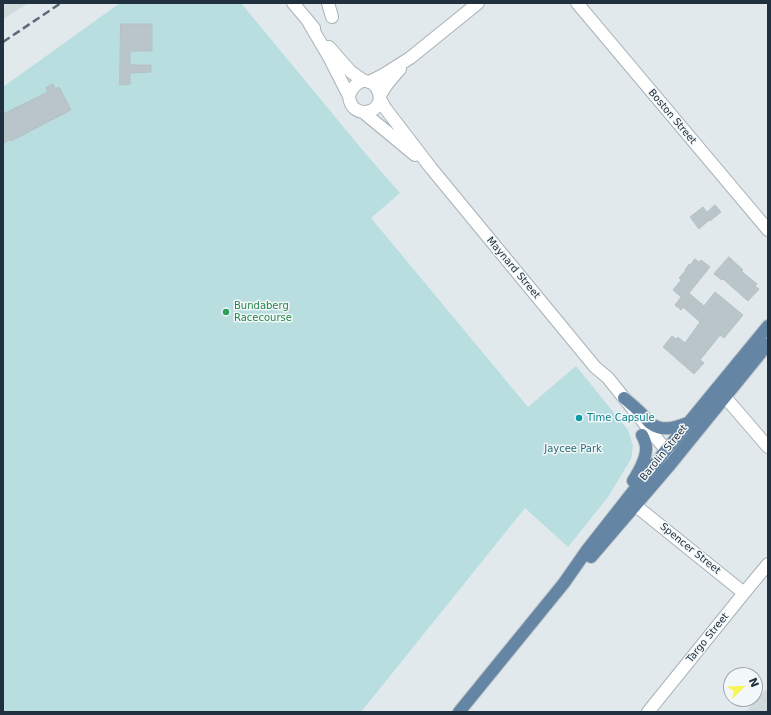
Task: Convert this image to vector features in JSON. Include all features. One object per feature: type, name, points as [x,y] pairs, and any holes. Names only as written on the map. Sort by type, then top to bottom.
[{"type":"main road","name":"Barolin Street","points":[[459,712],[564,583],[587,550],[663,453],[768,326]]},
{"type":"main road","name":"Barolin Street","points":[[564,583],[593,554],[636,506],[768,344]]},
{"type":"main road","points":[[624,398],[650,422],[659,427],[669,429],[688,423]]},
{"type":"main road","points":[[600,533],[615,506],[640,468],[646,452],[642,435]]},
{"type":"street","points":[[293,3],[351,72],[377,87],[380,98]]},
{"type":"street","points":[[328,3],[332,17]]},
{"type":"street","name":"Boston Street","points":[[577,3],[768,230]]},
{"type":"street","points":[[410,58],[384,88],[378,105],[374,109],[369,112],[363,112],[358,111],[352,106],[349,96],[350,90],[354,86],[359,82],[383,75],[410,58],[474,5]]},
{"type":"street","points":[[309,23],[329,57],[349,96]]},
{"type":"street","name":"Maynard Street","points":[[380,98],[385,108],[431,168],[595,368],[608,378],[672,463]]},
{"type":"street","name":"Maynard Street","points":[[363,112],[431,168]]},
{"type":"street","name":"Maynard Street","points":[[595,368],[602,383],[642,435],[663,453]]},
{"type":"street","points":[[726,397],[768,447]]},
{"type":"street","name":"Spencer Street","points":[[636,506],[744,592]]},
{"type":"street","name":"Targo Street","points":[[648,712],[768,564]]},
{"type":"shaded area","points":[[3,3],[29,3],[3,19]]},
{"type":"shaded area","points":[[768,688],[768,712],[745,712],[750,707],[763,707],[763,693]]},
{"type":"green space","name":"Bundaberg Racecourse","points":[[120,3],[241,3],[400,193],[371,218],[528,407],[576,366],[628,430],[633,446],[631,459],[608,497],[568,547],[525,508],[361,712],[3,712],[3,87]]},
{"type":"building","points":[[121,24],[152,24],[152,51],[130,51],[130,65],[151,65],[151,72],[130,73],[130,84],[120,85]]},
{"type":"building","points":[[53,84],[55,89],[59,87],[71,110],[11,141],[10,139],[3,144],[3,114],[48,92],[46,88]]},
{"type":"building","points":[[715,205],[721,212],[699,229],[690,217],[703,207],[707,212]]},
{"type":"building","points":[[729,257],[743,270],[741,271],[757,284],[755,286],[759,289],[748,301],[723,279],[722,280],[714,274]]},
{"type":"building","points":[[695,259],[699,262],[701,260],[710,267],[689,293],[704,306],[715,292],[743,315],[724,338],[720,335],[700,360],[704,363],[694,374],[663,347],[672,336],[676,339],[678,337],[685,343],[700,322],[683,307],[681,310],[675,305],[681,297],[673,290],[681,280],[679,278],[689,264],[690,265]]},
{"type":"railway","points":[[3,42],[61,3]]},
{"type":"place","name":"Bundaberg Racecourse","points":[[226,312]]},
{"type":"place","name":"Time Capsule","points":[[579,418]]},
{"type":"park label","name":"Jaycee Park","points":[[573,449]]}]
